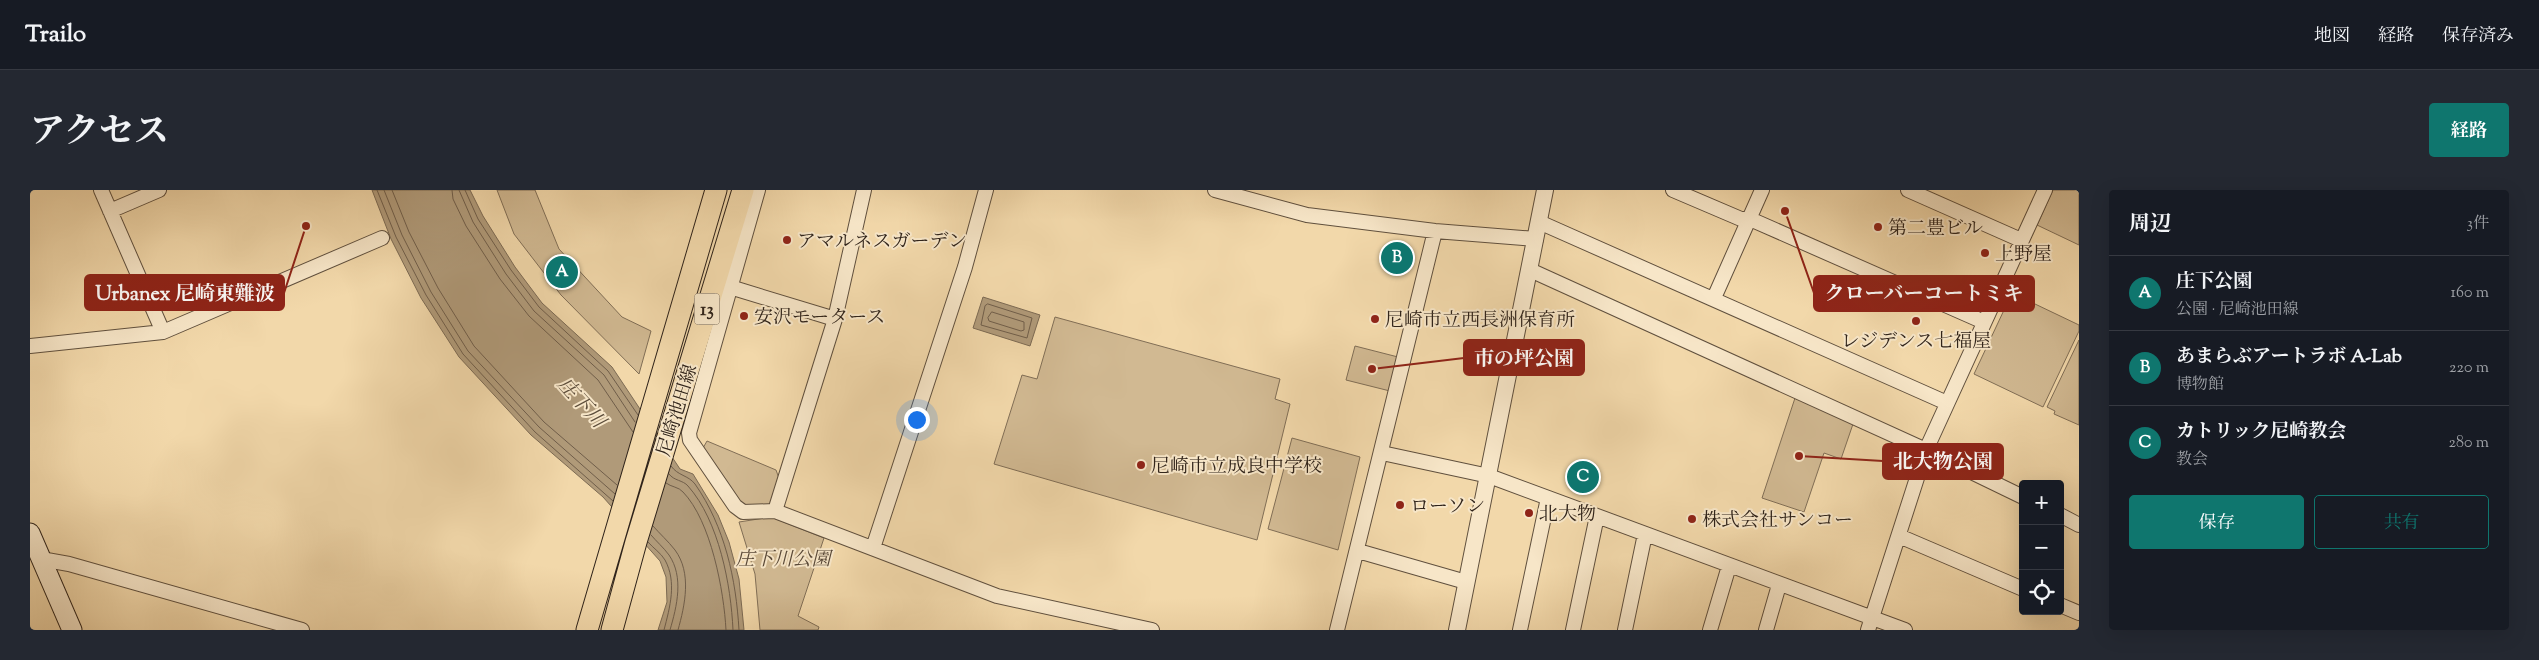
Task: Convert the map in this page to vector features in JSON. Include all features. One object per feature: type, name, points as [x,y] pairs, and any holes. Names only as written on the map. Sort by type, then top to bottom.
[{"type":"main road","name":"尼崎池田線","points":[[587,630],[716,190]]},
{"type":"main road","name":"尼崎池田線","points":[[612,630],[636,542],[743,190]]},
{"type":"main road","points":[[30,533],[36,553],[72,630]]},
{"type":"street","points":[[101,190],[163,332]]},
{"type":"street","points":[[110,211],[159,190]]},
{"type":"street","points":[[758,190],[690,423],[690,440],[739,511],[775,511],[997,596],[1152,630]]},
{"type":"street","points":[[775,511],[835,319],[864,190]]},
{"type":"street","points":[[872,548],[965,266],[986,190]]},
{"type":"street","points":[[1215,190],[1254,195],[1307,215],[1435,231],[1536,239]]},
{"type":"street","points":[[1457,630],[1546,190]]},
{"type":"street","points":[[1673,190],[1741,219],[1750,219],[1984,322]]},
{"type":"street","points":[[1714,298],[1762,190]]},
{"type":"street","points":[[1908,190],[2021,240]]},
{"type":"street","points":[[1870,624],[1926,450],[2045,190]]},
{"type":"street","points":[[1539,222],[1947,403]]},
{"type":"street","points":[[1337,630],[1358,551],[1435,231]]},
{"type":"street","points":[[30,346],[163,332],[382,238]]},
{"type":"street","points":[[1530,270],[1926,450],[2019,495]]},
{"type":"street","points":[[730,287],[835,319]]},
{"type":"street","points":[[1382,453],[1489,476],[1779,584],[1870,624],[1905,630]]},
{"type":"street","points":[[1520,630],[1548,498]]},
{"type":"street","points":[[1573,630],[1597,516]]},
{"type":"street","points":[[2064,518],[2079,525]]},
{"type":"street","points":[[1625,630],[1645,534]]},
{"type":"street","points":[[1899,536],[2019,587]]},
{"type":"street","points":[[1358,551],[1466,582]]},
{"type":"street","points":[[36,553],[302,630]]},
{"type":"street","points":[[1710,630],[1729,566]]},
{"type":"street","points":[[1766,630],[1779,584]]},
{"type":"street","points":[[2064,607],[2079,613]]},
{"type":"green space","points":[[497,190],[535,190],[559,249],[622,317],[651,331],[639,374],[561,295],[514,234]]},
{"type":"green space","points":[[2053,190],[2079,190],[2079,245],[2037,225]]},
{"type":"green space","points":[[2012,293],[2079,325],[2079,331],[2043,407],[1974,374]]},
{"type":"green space","points":[[1055,317],[1280,379],[1275,399],[1290,404],[1257,540],[994,464],[1022,375],[1037,379]]},
{"type":"green space","points":[[2079,340],[2079,425],[2054,414],[2055,411],[2047,407]]},
{"type":"green space","points":[[1355,346],[1398,357],[1390,391],[1346,380]]},
{"type":"green space","points":[[1795,398],[1853,424],[1841,459],[1824,453],[1804,512],[1762,498]]},
{"type":"green space","points":[[1292,438],[1360,457],[1338,550],[1268,529]]},
{"type":"green space","name":"庄下川公園","points":[[707,441],[776,470],[780,481],[772,505],[746,505],[739,501],[703,448]]},
{"type":"green space","name":"庄下川公園","points":[[771,517],[824,538],[798,616],[819,627],[818,630],[760,630],[755,574],[739,522]]},
{"type":"water","name":"庄下川","points":[[372,190],[470,190],[483,216],[515,267],[542,303],[612,367],[680,469],[693,474],[718,515],[729,542],[739,579],[744,630],[658,630],[667,602],[666,577],[660,561],[603,497],[531,435],[459,357],[421,298],[391,239]]},
{"type":"water","points":[[983,297],[1040,315],[1030,346],[973,328]]},
{"type":"place","name":"クローバーコートミキ","points":[[1785,211]]},
{"type":"place","name":"Urbanex 尼崎東難波","points":[[306,226]]},
{"type":"place","name":"第二豊ビル","points":[[1878,227]]},
{"type":"place","name":"アマルネスガーデン","points":[[787,240]]},
{"type":"place","name":"上野屋","points":[[1985,253]]},
{"type":"place","name":"あまらぶアートラボ A-Lab","points":[[1397,258]]},
{"type":"place","name":"庄下公園","points":[[562,272]]},
{"type":"place","name":"安沢モータース","points":[[744,316]]},
{"type":"place","name":"尼崎市立西長洲保育所","points":[[1375,319]]},
{"type":"place","name":"レジデンス七福屋","points":[[1916,321]]},
{"type":"place","name":"市の坪公園","points":[[1372,369]]},
{"type":"place","name":"北大物公園","points":[[1799,456]]},
{"type":"place","name":"尼崎市立成良中学校","points":[[1141,465]]},
{"type":"place","name":"カトリック尼崎教会","points":[[1583,477]]},
{"type":"place","name":"ローソン","points":[[1400,505]]},
{"type":"place","name":"北大物","points":[[1529,513]]},
{"type":"place","name":"株式会社サンコー","points":[[1692,519]]}]
